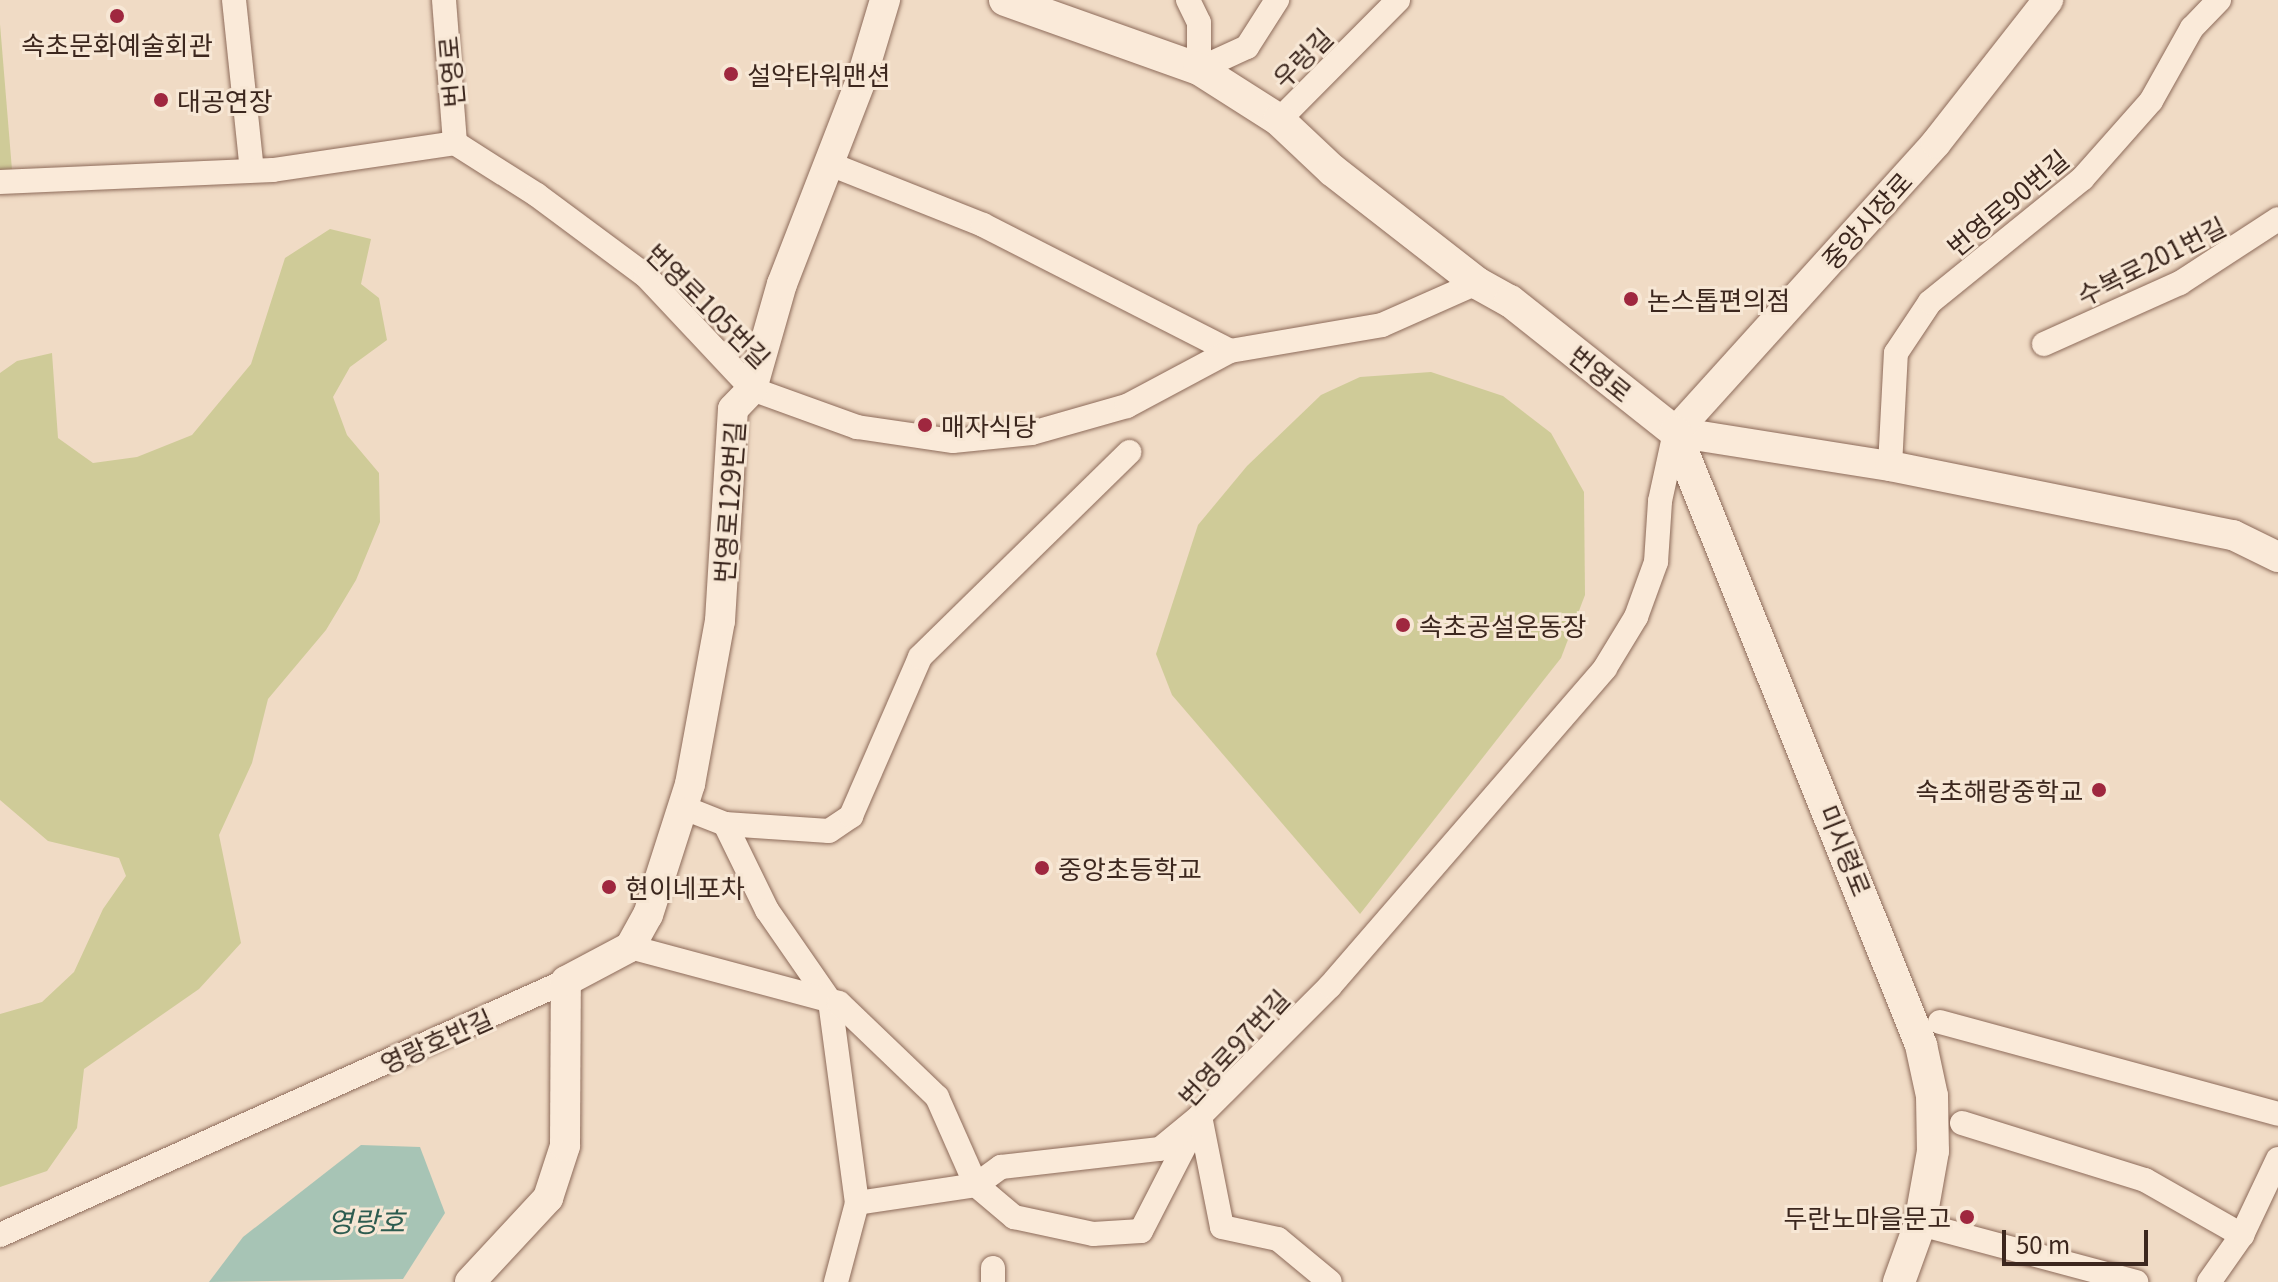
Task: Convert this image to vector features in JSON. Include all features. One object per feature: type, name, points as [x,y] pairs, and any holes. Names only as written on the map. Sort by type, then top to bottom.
[{"type":"main road","name":"번영로","points":[[1005,0],[1199,69],[1279,120],[1332,170],[1477,283],[1510,301],[1675,432]]},
{"type":"main road","name":"미시령로","points":[[1675,432],[1921,1045],[1932,1096],[1933,1151],[1920,1224],[1899,1282]]},
{"type":"street","points":[[234,0],[252,170]]},
{"type":"street","name":"번영로","points":[[444,0],[455,143]]},
{"type":"street","name":"번영로129번길","points":[[630,947],[648,915],[682,807],[720,621],[733,409],[752,389],[782,284],[830,164],[885,0]]},
{"type":"street","points":[[1188,0],[1199,23],[1199,69],[1247,47],[1277,0]]},
{"type":"street","name":"우렁길","points":[[1279,120],[1398,0]]},
{"type":"street","name":"중앙시장로","points":[[1675,432],[1936,143],[2048,0]]},
{"type":"street","name":"번영로90번길","points":[[1890,466],[1896,353],[1930,302],[2082,179],[2151,101],[2192,28],[2219,0]]},
{"type":"street","points":[[0,182],[252,170],[455,143]]},
{"type":"street","name":"번영로105번길","points":[[455,143],[537,195],[646,276],[752,389],[857,427],[953,441],[1032,433],[1127,406],[1230,351],[1382,325],[1477,283]]},
{"type":"street","points":[[830,164],[983,225],[1230,351]]},
{"type":"street","name":"수복로201번길","points":[[2044,344],[2180,283],[2278,219]]},
{"type":"street","name":"번영로","points":[[1675,432],[1890,466],[2233,535],[2278,557]]},
{"type":"street","name":"번영로97번길","points":[[630,947],[839,1003],[937,1097],[976,1185],[1014,1217],[1093,1234],[1141,1231],[1200,1116],[1330,986],[1605,668],[1636,617],[1656,562],[1660,501],[1675,432]]},
{"type":"street","points":[[682,807],[725,824],[829,831],[851,816],[920,657],[1129,452]]},
{"type":"street","points":[[725,824],[767,910],[830,1001],[857,1203],[836,1282]]},
{"type":"street","points":[[470,1282],[548,1198],[565,1146],[566,981],[630,947]]},
{"type":"street","name":"영랑호반길","points":[[0,1235],[566,981]]},
{"type":"street","points":[[1940,1022],[2278,1114]]},
{"type":"street","points":[[857,1203],[976,1185],[1001,1167],[1160,1149],[1200,1116],[1222,1227],[1278,1239],[1330,1282]]},
{"type":"street","points":[[1962,1123],[2145,1180],[2242,1235]]},
{"type":"street","points":[[2209,1282],[2242,1235],[2278,1159]]},
{"type":"street","points":[[1920,1224],[2136,1282]]},
{"type":"shaded area","points":[[0,24],[12,170],[0,171]]},
{"type":"shaded area","points":[[330,229],[371,239],[361,284],[379,298],[387,340],[350,367],[333,397],[347,435],[379,473],[380,522],[356,580],[326,630],[268,699],[252,763],[219,835],[241,943],[199,989],[84,1069],[77,1128],[47,1171],[0,1187],[0,1014],[42,1002],[74,972],[103,909],[126,876],[119,858],[48,841],[0,800],[0,373],[17,361],[52,353],[58,438],[93,463],[137,457],[192,435],[251,364],[285,258]]},
{"type":"shaded area","points":[[1431,372],[1503,396],[1551,433],[1584,492],[1585,595],[1561,658],[1360,914],[1172,695],[1156,654],[1198,525],[1247,466],[1321,395],[1360,377]]},
{"type":"water","name":"영랑호","points":[[361,1145],[420,1147],[445,1213],[403,1279],[209,1282],[243,1237]]},
{"type":"place","name":"속초문화예술회관","points":[[117,16]]},
{"type":"place","name":"설악타워맨션","points":[[731,74]]},
{"type":"place","name":"대공연장","points":[[161,100]]},
{"type":"place","name":"논스톱편의점","points":[[1631,299]]},
{"type":"place","name":"매자식당","points":[[925,425]]},
{"type":"place","name":"속초공설운동장","points":[[1403,625]]},
{"type":"place","name":"속초해랑중학교","points":[[2099,790]]},
{"type":"place","name":"중앙초등학교","points":[[1042,868]]},
{"type":"place","name":"현이네포차","points":[[609,887]]},
{"type":"place","name":"두란노마을문고","points":[[1967,1217]]}]
